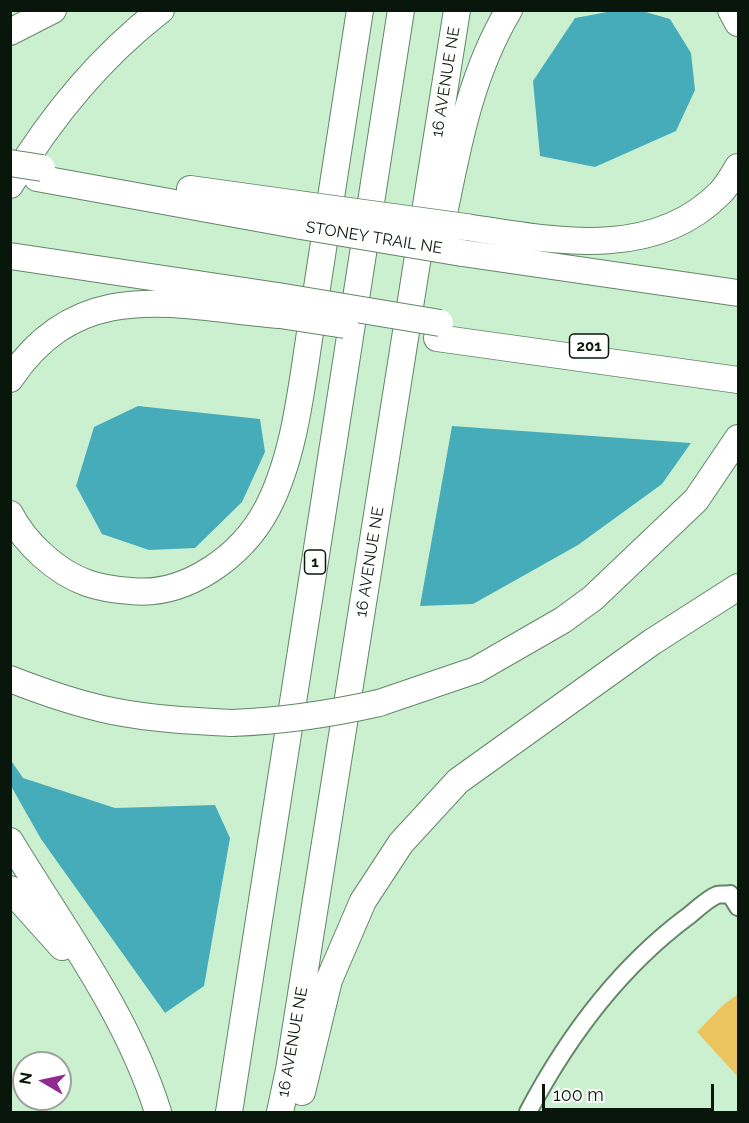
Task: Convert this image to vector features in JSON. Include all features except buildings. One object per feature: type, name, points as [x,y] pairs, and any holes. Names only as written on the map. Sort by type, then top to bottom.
[{"type":"highway","points":[[10,32],[53,10]]},
{"type":"highway","points":[[10,185],[29,153],[78,88],[112,52],[161,10]]},
{"type":"highway","points":[[10,514],[26,538],[66,573],[86,583],[112,590],[139,592],[191,581],[209,571],[242,546],[256,528],[279,482],[293,429],[360,10]]},
{"type":"highway","name":"1","points":[[229,1113],[401,10]]},
{"type":"highway","name":"16 AVENUE NE","points":[[280,1113],[291,1058],[458,10]]},
{"type":"highway","points":[[398,386],[413,370],[463,122],[486,54],[509,10]]},
{"type":"highway","points":[[731,10],[738,23]]},
{"type":"highway","points":[[10,163],[39,173]]},
{"type":"highway","points":[[10,173],[39,173],[303,216],[466,227],[575,241],[628,239],[670,228],[691,217],[721,193],[738,167]]},
{"type":"highway","name":"STONEY TRAIL NE","points":[[303,216],[462,253],[738,293]]},
{"type":"highway","name":"201","points":[[10,256],[279,306],[735,375]]},
{"type":"highway","points":[[10,379],[23,360],[52,333],[69,321],[102,309],[153,303],[279,306]]},
{"type":"highway","points":[[10,679],[64,698],[112,711],[165,719],[232,723],[261,722],[330,714],[379,703],[476,670],[563,620],[593,598],[696,500],[738,438]]},
{"type":"highway","points":[[298,1113],[305,1073],[329,980],[363,901],[401,843],[458,781],[652,642],[738,587]]},
{"type":"highway","points":[[10,841],[94,975],[128,1038],[148,1082],[158,1113]]},
{"type":"highway","points":[[10,889],[88,978],[128,1038]]},
{"type":"street","points":[[528,1113],[549,1073],[596,1006],[631,966],[676,926],[716,896],[730,894],[738,907]]},
{"type":"shaded area","points":[[738,994],[738,1077],[697,1032],[723,1005]]},
{"type":"water","points":[[618,10],[642,11],[670,19],[691,53],[695,90],[676,131],[595,167],[540,156],[533,81],[575,18]]},
{"type":"water","points":[[138,406],[260,419],[265,452],[242,502],[195,548],[149,550],[102,534],[76,486],[94,427]]},
{"type":"water","points":[[452,426],[691,443],[662,484],[578,545],[473,604],[420,606]]},
{"type":"water","points":[[10,759],[23,778],[115,808],[215,805],[230,838],[204,986],[165,1013],[41,839],[11,786]]}]
